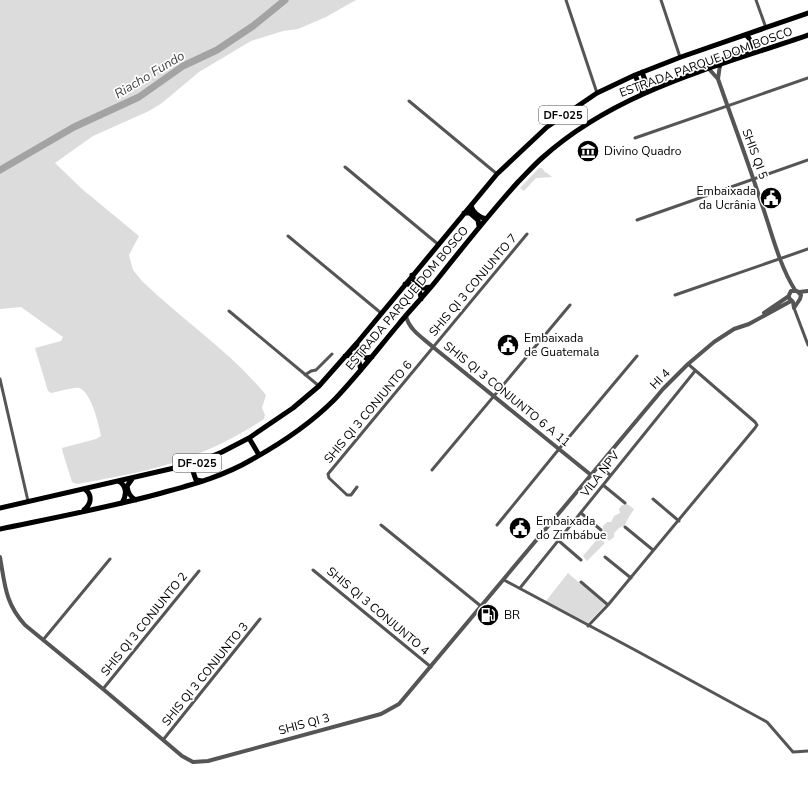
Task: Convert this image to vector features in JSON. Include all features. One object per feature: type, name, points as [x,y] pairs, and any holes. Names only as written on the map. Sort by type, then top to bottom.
[{"type":"main road","name":"ESTRADA PARQUE DOM BOSCO","points":[[0,508],[196,463],[249,438],[293,408],[319,386],[382,313],[497,174],[547,127],[597,93],[635,75],[808,13]]},
{"type":"main road","points":[[720,65],[724,59],[750,49],[752,45],[746,35]]},
{"type":"main road","name":"ESTRADA PARQUE DOM BOSCO","points":[[0,530],[136,500],[204,482],[248,462],[304,426],[333,401],[421,299],[479,226],[541,159],[571,135],[608,111],[649,91],[808,35]]},
{"type":"main road","points":[[642,72],[649,91]]},
{"type":"main road","points":[[635,75],[643,94]]},
{"type":"main road","points":[[471,206],[472,210],[482,218],[486,219]]},
{"type":"main road","points":[[464,213],[470,214],[478,220],[479,226]]},
{"type":"main road","points":[[412,275],[414,280],[423,288],[431,287]]},
{"type":"main road","points":[[405,284],[413,285],[420,292],[421,299]]},
{"type":"main road","points":[[356,343],[359,353],[366,358],[373,356]]},
{"type":"main road","points":[[345,356],[351,355],[360,362],[361,370]]},
{"type":"main road","points":[[249,438],[259,455]]},
{"type":"main road","points":[[196,463],[192,467],[196,480],[204,482]]},
{"type":"main road","points":[[133,478],[127,486],[132,498],[136,500]]},
{"type":"main road","points":[[118,482],[124,486],[126,491],[126,497],[122,503]]},
{"type":"main road","points":[[84,511],[90,503],[88,491],[85,489]]},
{"type":"street","points":[[566,0],[597,93]]},
{"type":"street","points":[[661,0],[681,58]]},
{"type":"street","points":[[756,0],[766,28]]},
{"type":"street","name":"SHIS QI 5","points":[[718,79],[720,65]]},
{"type":"street","name":"SHIS QI 5","points":[[708,69],[718,79],[793,293]]},
{"type":"street","points":[[635,138],[808,78]]},
{"type":"street","points":[[409,101],[497,174]]},
{"type":"street","points":[[636,220],[808,160]]},
{"type":"street","points":[[345,167],[439,245]]},
{"type":"street","name":"SHIS QI 3 CONJUNTO 7","points":[[433,347],[527,234]]},
{"type":"street","points":[[288,236],[382,313]]},
{"type":"street","points":[[675,296],[808,249]]},
{"type":"street","points":[[793,293],[808,292]]},
{"type":"street","points":[[794,308],[801,297],[808,292]]},
{"type":"street","points":[[793,293],[801,297]]},
{"type":"street","points":[[793,293],[791,301],[793,302],[808,345]]},
{"type":"street","name":"HI 4","points":[[750,324],[793,293]]},
{"type":"street","name":"HI 4","points":[[599,466],[663,389],[688,364],[714,342],[734,329],[750,324],[791,301]]},
{"type":"street","points":[[432,470],[570,304]]},
{"type":"street","points":[[229,311],[319,386]]},
{"type":"street","name":"SHIS QI 3 CONJUNTO 6 A 11","points":[[406,316],[411,327],[433,347],[591,475]]},
{"type":"street","name":"SHIS QI 3 CONJUNTO 6 A 11","points":[[399,324],[411,327]]},
{"type":"street","name":"SHIS QI 3 CONJUNTO 6","points":[[357,487],[351,495],[347,495],[329,478],[328,474],[433,347]]},
{"type":"street","points":[[305,375],[316,370],[332,354]]},
{"type":"street","points":[[497,525],[637,356]]},
{"type":"street","points":[[588,626],[631,578],[756,428],[756,422],[688,364]]},
{"type":"street","name":"VILA NPV","points":[[520,588],[695,371]]},
{"type":"street","points":[[0,379],[28,501]]},
{"type":"street","points":[[599,466],[610,475]]},
{"type":"street","name":"SHIS QI 3","points":[[0,557],[10,605],[25,626],[186,759],[192,762],[199,762],[381,714],[399,704],[599,466]]},
{"type":"street","points":[[603,484],[625,502]]},
{"type":"street","points":[[653,499],[679,521]]},
{"type":"street","points":[[581,513],[601,530]]},
{"type":"street","points":[[381,525],[482,607]]},
{"type":"street","points":[[625,527],[653,550]]},
{"type":"street","points":[[559,541],[581,560]]},
{"type":"street","points":[[605,557],[631,578]]},
{"type":"street","points":[[43,640],[110,559]]},
{"type":"street","name":"SHIS QI 3 CONJUNTO 4","points":[[313,570],[431,667]]},
{"type":"street","name":"SHIS QI 3 CONJUNTO 2","points":[[103,689],[199,571]]},
{"type":"street","points":[[504,580],[767,722],[793,752],[808,751]]},
{"type":"street","points":[[581,582],[608,605]]},
{"type":"street","name":"SHIS QI 3 CONJUNTO 3","points":[[163,740],[260,619]]},
{"type":"shaded area","points":[[0,0],[356,0],[326,17],[298,29],[283,31],[251,41],[199,72],[162,103],[149,111],[93,136],[55,163],[82,189],[139,236],[129,255],[133,270],[142,281],[237,364],[266,395],[262,408],[265,415],[264,419],[239,435],[198,454],[170,464],[107,479],[77,484],[72,482],[62,448],[96,439],[101,436],[91,402],[83,390],[79,388],[51,393],[48,391],[35,348],[61,341],[63,337],[21,307],[0,309]]},
{"type":"shaded area","points":[[539,168],[542,168],[552,177],[536,178],[524,191],[520,188]]},
{"type":"shaded area","points":[[627,504],[634,509],[625,525],[614,533],[614,537],[609,541],[604,534],[603,526],[607,522],[611,522],[614,516],[620,513],[619,509],[622,505]]},
{"type":"shaded area","points":[[599,537],[605,543],[587,561],[583,556]]},
{"type":"shaded area","points":[[568,573],[605,605],[588,623],[546,601]]},
{"type":"waterway","name":"Riacho Fundo","points":[[0,170],[74,127],[139,97],[183,66],[217,50],[253,26],[285,0]]},
{"type":"place","name":"Divino Quadro","points":[[588,151]]},
{"type":"place","name":"Embaixada da Ucrânia","points":[[771,198]]},
{"type":"place","name":"Embaixada de Guatemala","points":[[508,345]]},
{"type":"place","name":"Embaixada do Zimbábue","points":[[520,528]]},
{"type":"place","name":"BR","points":[[488,615]]}]
